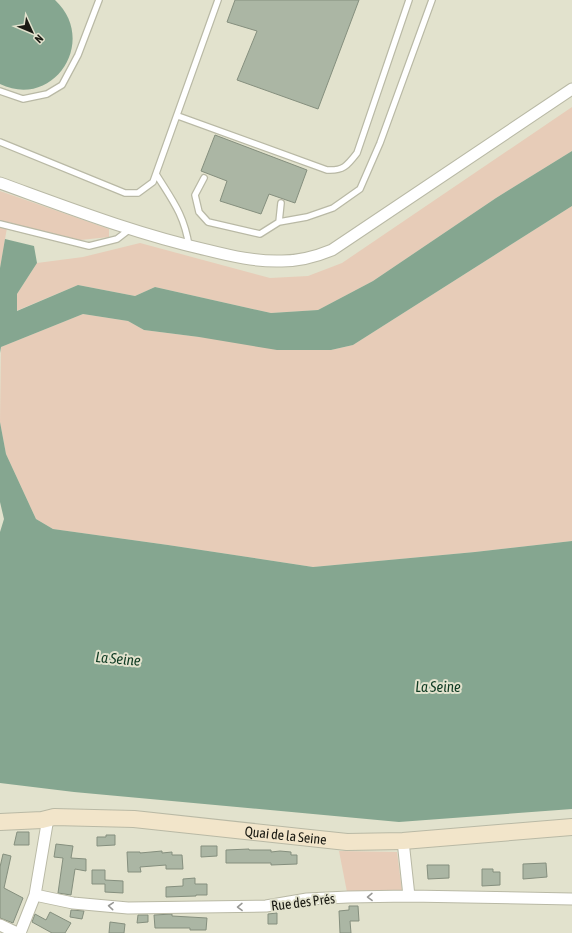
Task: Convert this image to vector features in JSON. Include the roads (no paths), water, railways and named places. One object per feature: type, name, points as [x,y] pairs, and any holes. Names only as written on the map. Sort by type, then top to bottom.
[{"type":"street","points":[[0,183],[130,230],[230,256],[260,261],[282,261],[310,258],[332,250],[572,89]]},
{"type":"street","name":"Quai de la Seine","points":[[0,822],[42,820],[54,817],[134,819],[347,842],[403,841],[572,827]]},
{"type":"street","points":[[0,925],[18,933],[35,895],[48,818]]},
{"type":"street","points":[[403,841],[409,896]]},
{"type":"street","name":"Rue des Prés","points":[[35,895],[73,903],[128,908],[266,906],[307,899],[409,896],[572,899]]},
{"type":"lane","points":[[0,91],[23,99],[47,94],[62,85],[78,55],[99,0]]},
{"type":"lane","points":[[0,142],[125,193],[138,193],[153,182],[178,116],[218,0]]},
{"type":"lane","points":[[178,116],[327,170],[337,171],[349,164],[357,154],[409,0]]},
{"type":"lane","points":[[204,178],[195,195],[199,212],[208,222],[260,234],[279,222],[307,217],[333,208],[360,189],[380,143],[432,0]]},
{"type":"lane","points":[[156,174],[179,211],[186,229],[189,246]]},
{"type":"lane","points":[[279,222],[281,203]]},
{"type":"lane","points":[[0,224],[89,246],[117,239],[130,230]]},
{"type":"water","points":[[0,0],[55,0],[67,16],[72,34],[71,51],[64,67],[52,80],[37,88],[19,90],[0,84]]},
{"type":"water","points":[[572,151],[572,206],[353,345],[331,350],[277,350],[199,337],[144,330],[128,321],[83,314],[1,347],[0,353],[0,268],[5,239],[34,246],[37,263],[17,294],[17,311],[78,285],[135,296],[155,287],[271,313],[318,310],[373,281],[496,198]]},
{"type":"water","name":"La Seine","points":[[0,422],[6,454],[36,519],[53,529],[313,567],[475,552],[572,541],[572,809],[399,822],[74,792],[0,783],[0,532],[4,519],[0,502]]}]
